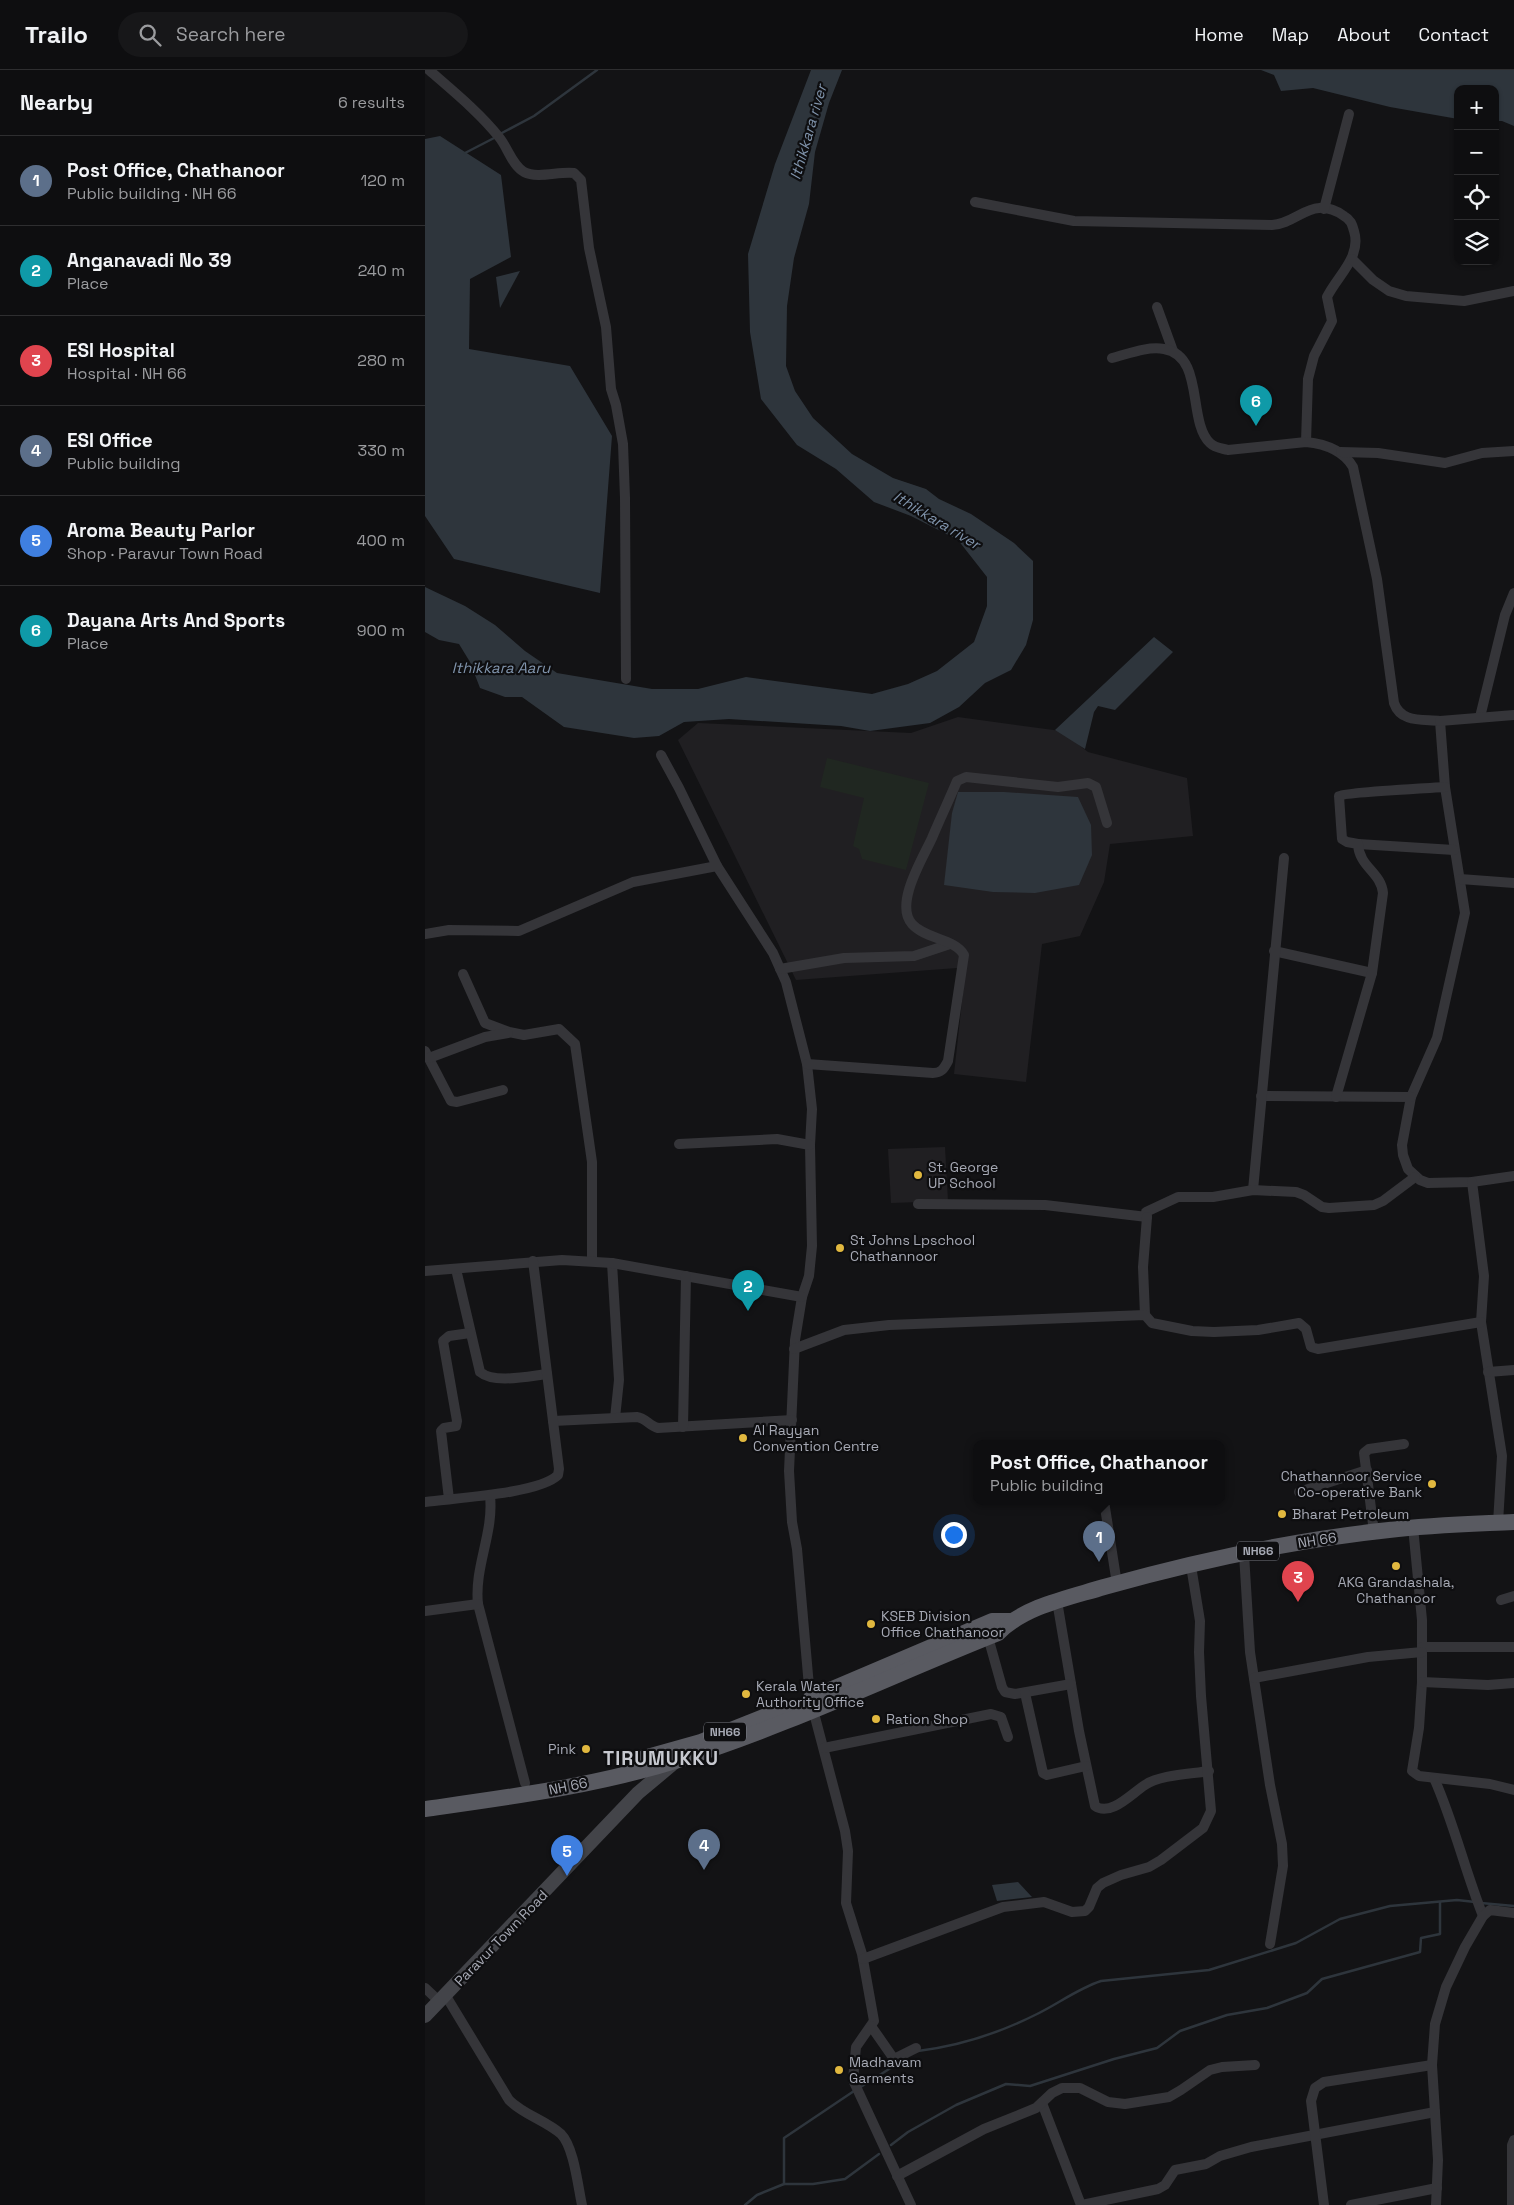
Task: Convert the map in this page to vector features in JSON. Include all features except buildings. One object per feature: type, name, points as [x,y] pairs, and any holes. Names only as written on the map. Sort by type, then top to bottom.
[{"type":"highway","name":"NH 66","points":[[425,1799],[600,1769],[701,1742],[812,1704],[988,1637],[998,1633],[1011,1621],[1057,1601],[1117,1584],[1244,1554],[1317,1540],[1413,1528],[1506,1522]]},
{"type":"highway","name":"NH 66","points":[[425,1809],[541,1792],[676,1761],[728,1743],[992,1621],[1011,1621]]},
{"type":"main road","name":"Paravur Town Road","points":[[425,2016],[638,1793],[676,1761]]},
{"type":"main road","points":[[638,1793],[641,1770]]},
{"type":"street","points":[[429,70],[467,103],[489,126],[500,138],[516,164],[525,172],[541,174],[574,173],[577,174],[582,185],[589,248],[606,327],[611,389],[616,404],[623,444],[626,679]]},
{"type":"street","points":[[1324,208],[1349,114]]},
{"type":"street","points":[[975,202],[1074,221],[1283,224],[1318,208],[1338,212],[1349,218],[1356,237],[1352,260],[1327,297],[1333,321],[1314,356],[1307,379],[1306,442]]},
{"type":"street","points":[[1352,260],[1373,280],[1389,291],[1406,296],[1464,301],[1514,291]]},
{"type":"street","points":[[1157,307],[1173,351]]},
{"type":"street","points":[[1112,358],[1148,349],[1162,348],[1181,355],[1185,361],[1203,432],[1209,443],[1228,450],[1306,442],[1341,452],[1378,452],[1445,463],[1482,453],[1514,451]]},
{"type":"street","points":[[1341,452],[1348,458],[1353,468],[1377,579],[1396,708],[1407,718],[1440,721],[1514,715]]},
{"type":"street","points":[[1480,717],[1505,615],[1514,593]]},
{"type":"street","points":[[1440,721],[1445,787],[1465,912],[1437,1038],[1411,1097],[1402,1149],[1405,1163],[1415,1177],[1428,1184],[1472,1182],[1514,1176]]},
{"type":"street","points":[[661,755],[717,866],[756,924],[780,969],[786,982],[807,1064],[812,1109],[810,1145],[812,1246],[809,1276],[802,1297],[794,1349],[789,1471],[792,1522],[797,1549],[812,1704],[845,1831],[848,1851],[846,1903],[863,1959],[874,2021],[856,2047],[853,2080],[911,2205]]},
{"type":"street","points":[[807,1064],[927,1072],[941,1071],[947,1061],[964,959],[962,951],[950,944],[923,934],[908,918],[906,907],[913,874],[931,840],[957,781],[966,777],[1058,787],[1088,783],[1096,787],[1107,823]]},
{"type":"street","points":[[1445,787],[1341,794],[1342,839],[1359,844],[1454,850]]},
{"type":"street","points":[[1336,1097],[1372,973],[1382,887],[1378,879],[1360,858],[1359,844]]},
{"type":"street","points":[[1253,1190],[1283,858]]},
{"type":"street","points":[[425,934],[449,930],[519,931],[633,882],[717,866]]},
{"type":"street","points":[[1461,879],[1514,884]]},
{"type":"street","points":[[780,969],[844,958],[914,956],[950,944]]},
{"type":"street","points":[[1274,951],[1372,973]]},
{"type":"street","points":[[463,974],[485,1023],[509,1032],[524,1035],[559,1029],[575,1044],[592,1162],[591,1262]]},
{"type":"street","points":[[503,1090],[453,1102],[449,1098],[427,1055],[485,1037],[509,1032]]},
{"type":"street","points":[[1261,1096],[1411,1097]]},
{"type":"street","points":[[679,1144],[777,1139],[810,1145]]},
{"type":"street","points":[[1415,1177],[1383,1201],[1374,1205],[1339,1209],[1322,1207],[1296,1192],[1253,1190],[1213,1197],[1177,1197],[1146,1212],[1143,1267],[1145,1315],[1153,1323],[1192,1331],[1258,1330],[1299,1323],[1306,1328],[1311,1347],[1318,1349],[1481,1322]]},
{"type":"street","points":[[1472,1182],[1484,1276],[1481,1322],[1502,1456],[1506,1522]]},
{"type":"street","points":[[918,1204],[1045,1205],[1147,1217]]},
{"type":"street","points":[[425,1271],[533,1261],[562,1260],[612,1263],[802,1297]]},
{"type":"street","points":[[425,1502],[449,1498],[490,1496],[548,1482],[558,1475],[533,1261]]},
{"type":"street","points":[[612,1263],[619,1380],[615,1418]]},
{"type":"street","points":[[456,1268],[477,1367],[485,1376],[498,1378],[547,1374]]},
{"type":"street","points":[[683,1427],[686,1276]]},
{"type":"street","points":[[794,1349],[849,1329],[889,1325],[1145,1315]]},
{"type":"street","points":[[449,1498],[441,1431],[444,1428],[456,1426],[457,1421],[443,1341],[449,1336],[470,1333]]},
{"type":"street","points":[[1488,1372],[1514,1370]]},
{"type":"street","points":[[553,1421],[641,1418],[653,1427],[658,1428],[792,1420]]},
{"type":"street","points":[[1374,1532],[1364,1453],[1365,1451],[1404,1444]]},
{"type":"street","points":[[1299,1492],[1367,1470]]},
{"type":"street","points":[[490,1496],[491,1515],[477,1583],[478,1604],[525,1783]]},
{"type":"street","points":[[1105,1505],[1117,1584]]},
{"type":"street","points":[[1413,1528],[1422,1620],[1422,1682],[1419,1728],[1412,1771],[1419,1776],[1490,1784],[1514,1790]]},
{"type":"street","points":[[1244,1554],[1250,1652],[1270,1785],[1282,1844],[1283,1866],[1270,1944]]},
{"type":"street","points":[[863,1959],[1003,1908],[1044,1902],[1072,1912],[1085,1911],[1089,1908],[1097,1888],[1103,1883],[1121,1875],[1149,1867],[1203,1828],[1211,1811],[1199,1652],[1200,1622],[1191,1566]]},
{"type":"street","points":[[1501,1600],[1514,1596]]},
{"type":"street","points":[[1057,1601],[1086,1766],[1095,1806],[1101,1808],[1115,1806],[1129,1798],[1147,1783],[1156,1780],[1209,1771]]},
{"type":"street","points":[[425,1611],[478,1604]]},
{"type":"street","points":[[988,1637],[1003,1690],[1009,1694],[1071,1684]]},
{"type":"street","points":[[1254,1678],[1368,1657],[1422,1650],[1514,1647]]},
{"type":"street","points":[[1422,1682],[1488,1685],[1514,1682]]},
{"type":"street","points":[[1025,1692],[1043,1773],[1047,1775],[1086,1766]]},
{"type":"street","points":[[824,1748],[991,1714],[1001,1717],[1008,1737]]},
{"type":"street","points":[[1434,1778],[1446,1804],[1456,1842],[1483,1916]]},
{"type":"street","points":[[1436,2205],[1438,2160],[1432,2065],[1435,2024],[1447,1987],[1465,1947],[1483,1916],[1490,1910],[1514,1913]]},
{"type":"street","points":[[425,1988],[443,1999],[509,2100],[522,2111],[564,2137],[572,2158],[582,2205]]},
{"type":"street","points":[[871,2026],[894,2059],[916,2048]]},
{"type":"street","points":[[897,2176],[985,2129],[1028,2112],[1042,2103],[1052,2093],[1062,2088],[1087,2090],[1114,2104],[1169,2097],[1209,2070],[1255,2065]]},
{"type":"street","points":[[1324,2205],[1312,2096],[1319,2084],[1368,2074],[1432,2065]]},
{"type":"street","points":[[1042,2103],[1082,2205],[1158,2189],[1165,2185],[1175,2170],[1206,2164],[1220,2156],[1251,2147],[1435,2112]]},
{"type":"street","points":[[1512,2205],[1512,2145],[1514,2140]]},
{"type":"street","points":[[1351,2205],[1371,2203],[1437,2188]]},
{"type":"shaded area","points":[[958,717],[1061,731],[1088,752],[1187,778],[1193,836],[1110,844],[1104,882],[1080,936],[1042,944],[1026,1082],[954,1074],[965,974],[957,968],[796,980],[678,740],[698,723],[911,733]]},
{"type":"shaded area","points":[[827,758],[929,783],[906,870],[862,859],[859,849],[853,846],[864,798],[820,787]]},
{"type":"shaded area","name":"St. George UP School","points":[[945,1147],[948,1201],[891,1203],[888,1149]]},
{"type":"water","name":"Ithikkara Aaru","points":[[811,70],[842,70],[829,103],[815,152],[809,204],[794,258],[787,306],[786,366],[795,391],[813,418],[852,454],[893,478],[926,489],[939,499],[971,514],[1014,543],[1033,561],[1033,620],[1026,645],[1011,670],[985,683],[959,707],[930,723],[870,731],[841,726],[729,719],[684,722],[659,736],[634,738],[564,727],[522,697],[505,697],[480,688],[470,662],[459,644],[439,640],[425,632],[425,587],[465,606],[495,625],[525,651],[557,673],[652,689],[698,689],[746,677],[872,694],[908,684],[937,671],[974,642],[987,606],[987,577],[958,540],[911,516],[874,502],[836,469],[797,445],[761,399],[750,332],[748,254],[775,164]]},
{"type":"water","points":[[1261,70],[1514,70],[1514,126],[1499,121],[1499,85],[1454,85],[1454,118],[1390,107],[1313,88],[1281,91],[1274,75]]},
{"type":"water","points":[[440,136],[501,175],[511,257],[470,279],[469,349],[570,366],[612,436],[600,593],[454,559],[425,516],[425,139]]},
{"type":"water","points":[[520,271],[500,308],[496,277]]},
{"type":"water","points":[[1154,637],[1173,652],[1115,710],[1098,706],[1094,712],[1085,749],[1055,730]]},
{"type":"water","points":[[958,792],[1004,792],[1078,797],[1091,825],[1092,855],[1079,885],[1035,893],[993,892],[944,885],[952,813]]},
{"type":"water","points":[[1018,1882],[1032,1897],[997,1901],[992,1885]]},
{"type":"waterway","points":[[500,134],[534,116],[597,70]]},
{"type":"waterway","points":[[465,153],[496,137]]},
{"type":"waterway","points":[[918,2051],[963,2042],[1007,2028],[1101,1981],[1209,1970],[1296,1943],[1340,1919],[1390,1906],[1457,1900],[1475,1902]]},
{"type":"waterway","points":[[891,2145],[908,2132],[956,2105],[1006,2084],[1030,2086],[1114,2059],[1157,2048],[1180,2031],[1227,2015],[1267,2008],[1307,1993],[1322,1979],[1420,1952],[1421,1938],[1440,1934],[1440,1902]]},
{"type":"waterway","points":[[1481,1903],[1514,1906]]},
{"type":"waterway","points":[[859,2088],[905,2059]]},
{"type":"waterway","points":[[745,2205],[757,2195],[784,2184],[784,2138],[854,2091]]},
{"type":"waterway","points":[[784,2184],[813,2184],[845,2179],[879,2154]]},
{"type":"place","name":"Dayana Arts And Sports","points":[[1256,426]]},
{"type":"place","name":"St. George UP School","points":[[918,1175]]},
{"type":"place","name":"St Johns Lpschool Chathannoor","points":[[840,1248]]},
{"type":"place","name":"Anganavadi No 39","points":[[748,1311]]},
{"type":"place","name":"Al Rayyan Convention Centre","points":[[743,1438]]},
{"type":"place","name":"Chathannoor Service Co-operative Bank","points":[[1432,1484]]},
{"type":"place","name":"Bharat Petroleum","points":[[1282,1514]]},
{"type":"place","name":"Post Office, Chathanoor","points":[[1099,1562]]},
{"type":"place","name":"AKG Grandashala, Chathanoor","points":[[1396,1566]]},
{"type":"place","name":"ESI Hospital","points":[[1298,1602]]},
{"type":"place","name":"KSEB Division Office Chathanoor","points":[[871,1624]]},
{"type":"place","name":"Kerala Water Authority Office","points":[[746,1694]]},
{"type":"place","name":"Ration Shop","points":[[876,1719]]},
{"type":"place","name":"Pink","points":[[586,1749]]},
{"type":"place","name":"ESI Office","points":[[704,1870]]},
{"type":"place","name":"Aroma Beauty Parlor","points":[[567,1876]]},
{"type":"place","name":"Madhavam Garments","points":[[839,2070]]},
{"type":"district","name":"TIRUMUKKU","points":[[661,1758]]},
{"type":"water label","name":"Ithikkara river","points":[[808,132]]},
{"type":"water label","name":"Ithikkara river","points":[[937,520]]}]
